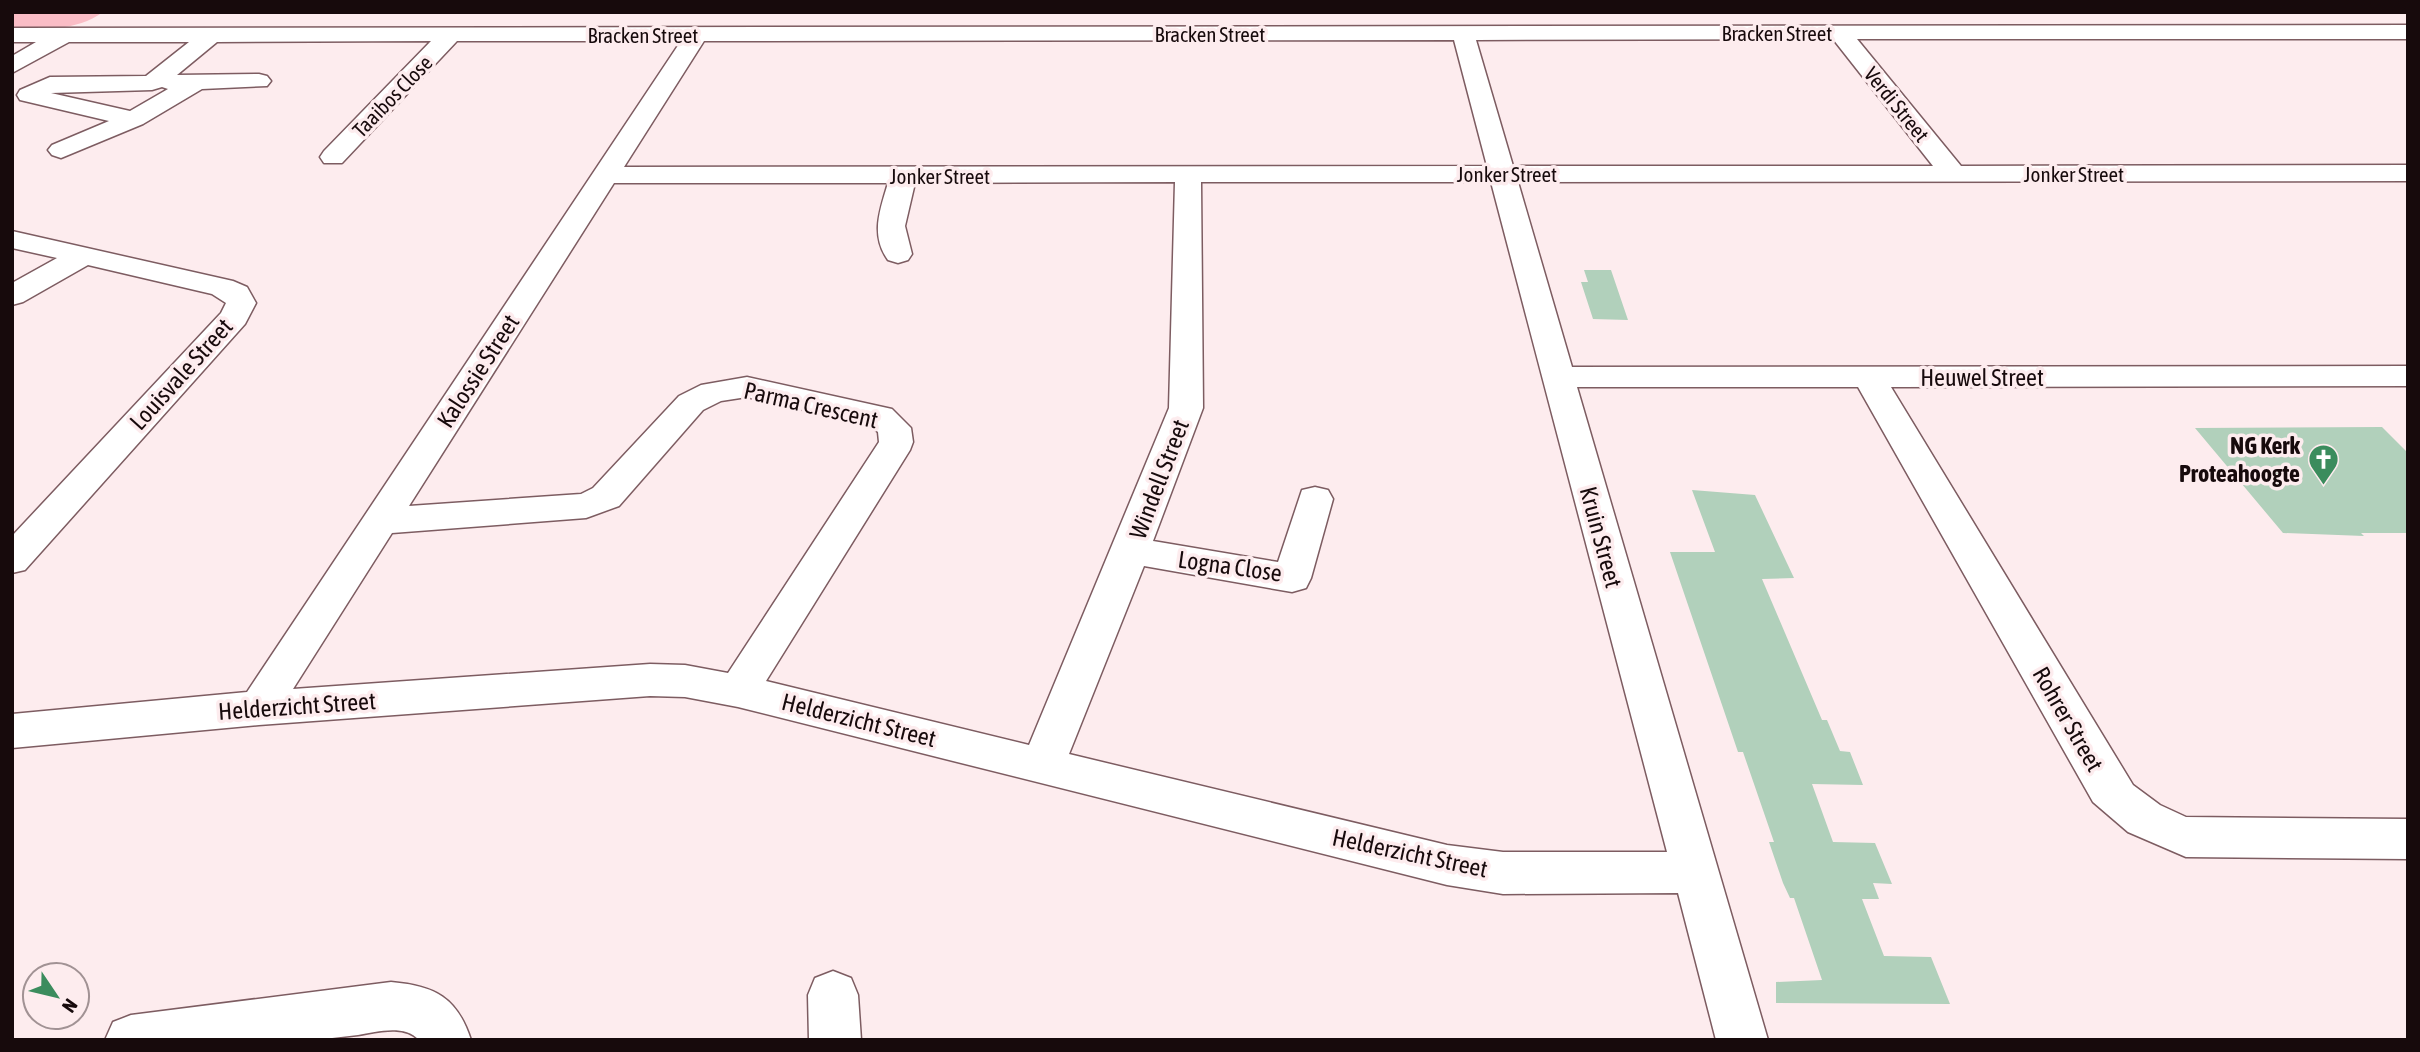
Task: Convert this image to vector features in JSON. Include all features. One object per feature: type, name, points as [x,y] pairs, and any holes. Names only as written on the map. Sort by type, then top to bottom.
[{"type":"street","points":[[12,66],[114,12]]},
{"type":"street","name":"Verdi Street","points":[[1811,12],[1834,33],[1954,174]]},
{"type":"street","points":[[2064,12],[2087,33]]},
{"type":"street","name":"Bracken Street","points":[[12,35],[697,34],[1328,23],[1455,33],[2408,32]]},
{"type":"street","name":"Kruin Street","points":[[1455,33],[1501,174],[1693,872],[1742,1040]]},
{"type":"street","name":"Kalossie Street","points":[[259,708],[697,34]]},
{"type":"street","points":[[152,83],[211,35]]},
{"type":"street","name":"Taaibos Close","points":[[333,156],[450,35]]},
{"type":"street","points":[[134,119],[29,95],[50,84],[259,81]]},
{"type":"street","points":[[61,150],[134,119],[196,82]]},
{"type":"street","name":"Jonker Street","points":[[606,175],[2408,173]]},
{"type":"street","points":[[898,254],[890,241],[890,231],[903,176]]},
{"type":"street","name":"Windell Street","points":[[1042,766],[1132,551],[1186,408],[1188,176]]},
{"type":"street","name":"Louisvale Street","points":[[12,239],[230,289],[240,297],[239,310],[12,560]]},
{"type":"street","points":[[12,296],[84,255]]},
{"type":"street","name":"Heuwel Street","points":[[1557,377],[2408,376]]},
{"type":"street","name":"Rohrer Street","points":[[1869,377],[2102,777],[2123,806],[2160,828],[2186,837],[2408,839]]},
{"type":"street","name":"Parma Crescent","points":[[381,521],[586,506],[607,497],[691,403],[724,389],[747,387],[880,417],[894,428],[896,442],[893,450],[738,691]]},
{"type":"street","name":"Logna Close","points":[[1132,551],[1292,578],[1315,499]]},
{"type":"street","name":"Helderzicht Street","points":[[12,731],[259,708],[650,680],[685,681],[738,691],[1478,871],[1693,872]]},
{"type":"street","points":[[131,1040],[391,1006],[417,1008],[431,1014],[443,1028],[445,1040]]},
{"type":"shaded area","points":[[12,12],[103,12],[71,26],[12,29]]},
{"type":"building","points":[[1584,270],[1611,270],[1628,320],[1593,319],[1581,282],[1588,282]]},
{"type":"building","name":"NG Kerk Proteahoogte","points":[[2382,427],[2408,453],[2408,533],[2361,533],[2364,536],[2283,533],[2195,428]]},
{"type":"building","points":[[1692,490],[1755,495],[1794,578],[1762,579],[1822,720],[1827,720],[1840,751],[1850,752],[1863,785],[1812,784],[1833,842],[1875,843],[1892,884],[1873,883],[1879,899],[1862,899],[1884,956],[1931,957],[1950,1004],[1776,1003],[1776,982],[1822,980],[1794,898],[1790,898],[1783,883],[1769,842],[1774,842],[1743,752],[1738,752],[1670,552],[1715,552]]},
{"type":"place","name":"NG Kerk Proteahoogte","points":[[2323,486]]}]
